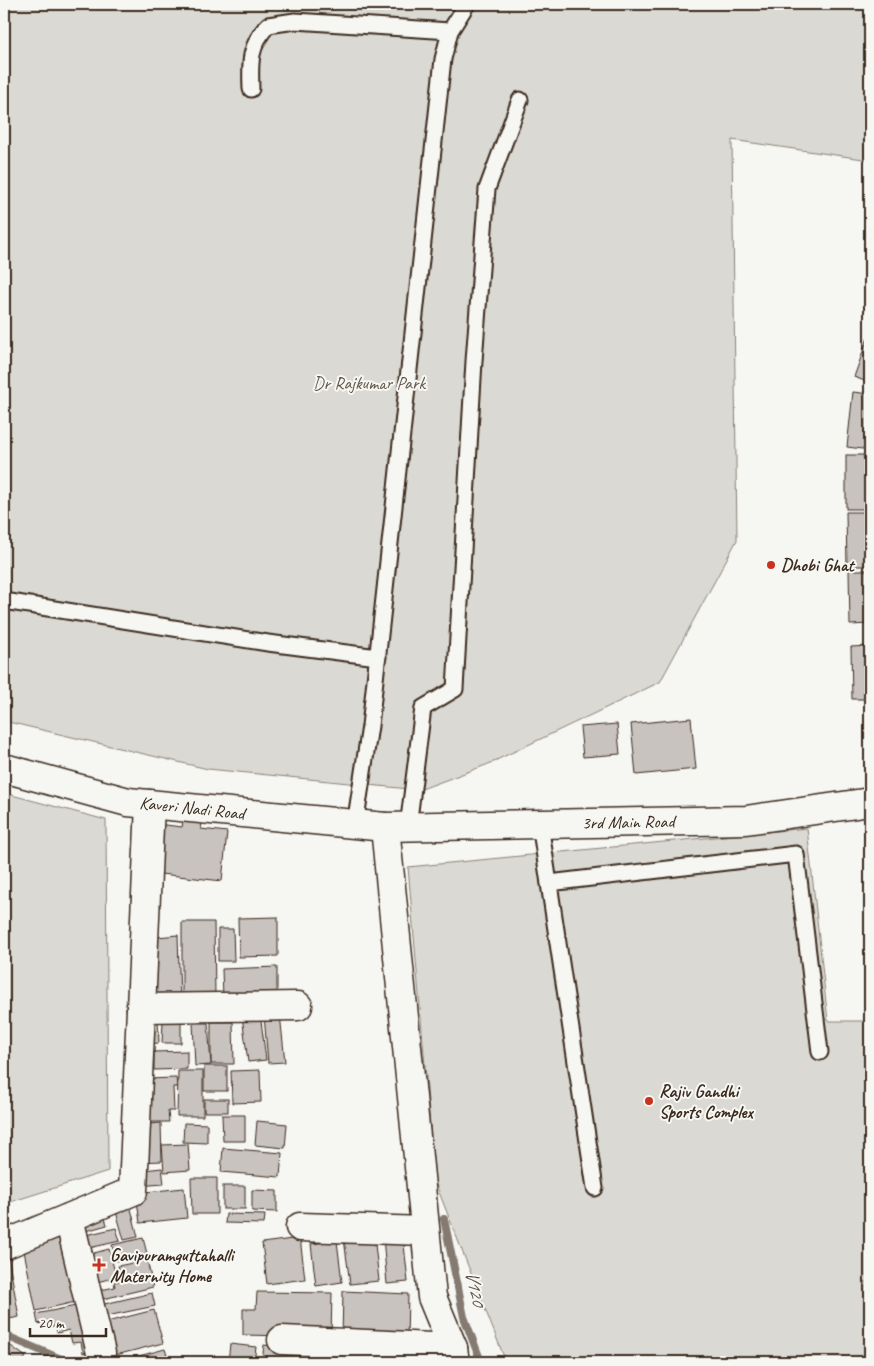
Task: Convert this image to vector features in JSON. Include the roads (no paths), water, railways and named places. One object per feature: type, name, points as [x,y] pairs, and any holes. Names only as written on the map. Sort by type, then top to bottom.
[{"type":"street","name":"Kaveri Nadi Road","points":[[4,768],[128,802],[397,827]]},
{"type":"street","name":"3rd Main Road","points":[[397,827],[746,820],[870,802]]},
{"type":"street","points":[[4,1245],[133,1191],[150,804]]},
{"type":"street","points":[[282,1340],[454,1355],[432,1297],[397,827]]},
{"type":"street","points":[[140,1008],[298,1006]]},
{"type":"street","points":[[68,1218],[101,1353]]},
{"type":"street","points":[[300,1227],[426,1231]]},
{"type":"lane","points":[[355,824],[378,657],[443,59],[450,31],[467,4]]},
{"type":"lane","points":[[251,89],[250,69],[252,50],[260,34],[268,25],[295,21],[450,31]]},
{"type":"lane","points":[[397,827],[423,708],[455,690],[474,361],[487,189],[520,100]]},
{"type":"lane","points":[[4,602],[268,643],[378,657]]},
{"type":"lane","points":[[540,824],[596,1188]]},
{"type":"lane","points":[[549,883],[796,854],[820,1052]]},
{"type":"waterway","name":"V120","points":[[444,1219],[464,1317],[481,1362]]},
{"type":"waterway","points":[[4,1335],[68,1362]]},
{"type":"place","name":"Dhobi Ghat","points":[[771,565]]},
{"type":"place","name":"Rajiv Gandhi Sports Complex","points":[[649,1101]]},
{"type":"place","name":"Gavipuramguttahalli Maternity Home","points":[[99,1265]]},
{"type":"park label","name":"Dr Rajkumar Park","points":[[369,383]]}]
